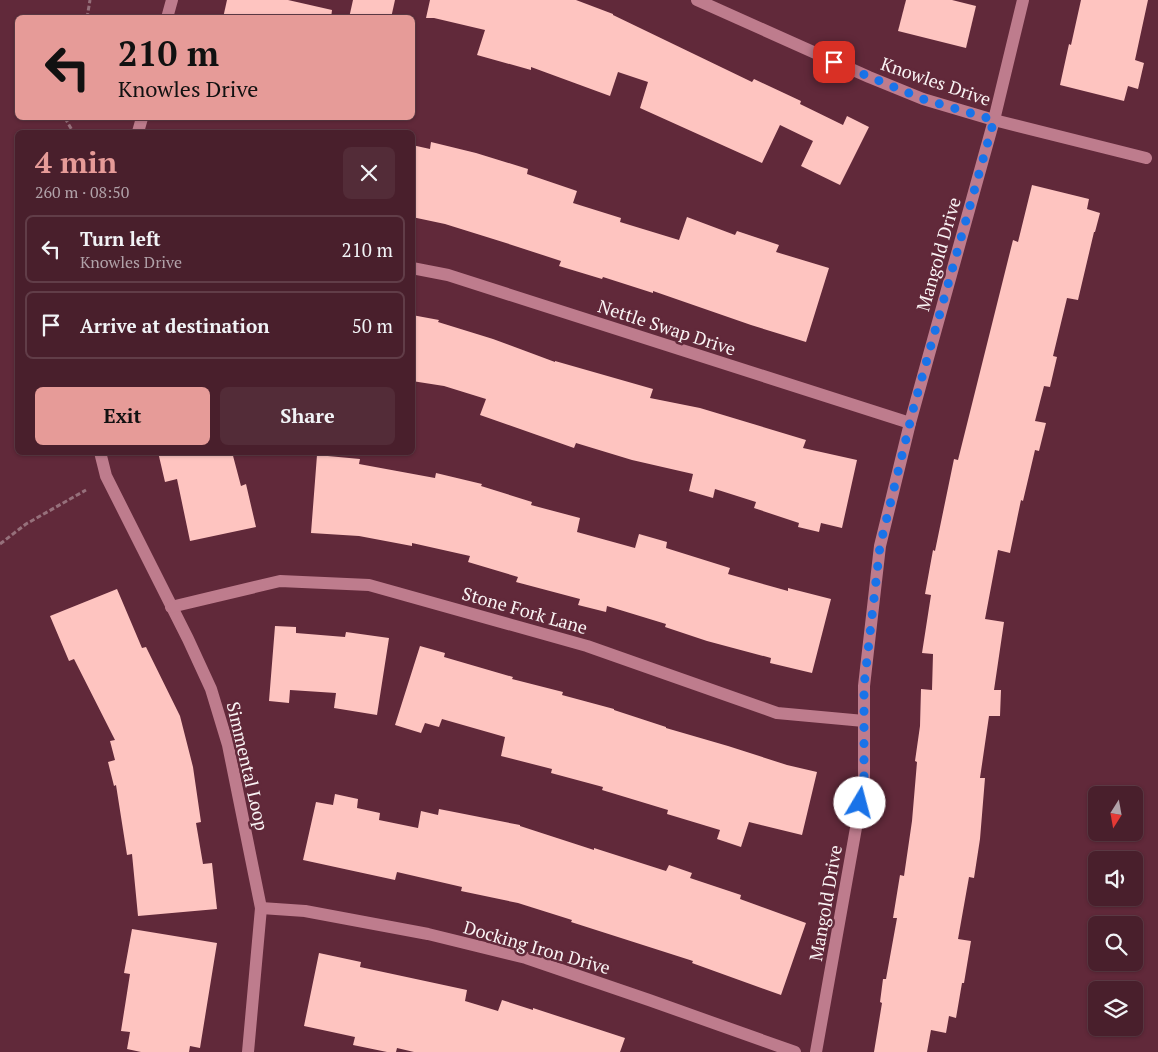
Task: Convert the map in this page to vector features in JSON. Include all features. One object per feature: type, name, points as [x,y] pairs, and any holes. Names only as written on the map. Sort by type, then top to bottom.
[{"type":"street","points":[[168,15],[172,0]]},
{"type":"street","name":"Knowles Drive","points":[[697,0],[869,77],[923,99],[994,120],[1146,158]]},
{"type":"street","name":"Mangold Drive","points":[[816,1052],[864,783],[864,686],[880,546],[910,423],[994,120],[1023,0]]},
{"type":"street","name":"Nettle Swap Drive","points":[[415,269],[448,275],[910,423]]},
{"type":"street","name":"Simmental Loop","points":[[101,455],[106,476],[211,689],[228,745],[261,908],[248,1052]]},
{"type":"street","name":"Stone Fork Lane","points":[[171,607],[280,581],[369,585],[587,646],[778,713],[864,722]]},
{"type":"street","name":"Docking Iron Drive","points":[[261,908],[305,911],[400,929],[526,958],[795,1052]]},
{"type":"path","points":[[88,15],[90,0]]},
{"type":"path","points":[[0,544],[26,524],[86,490]]},
{"type":"building","points":[[227,0],[288,0],[332,10],[331,15],[224,15]]},
{"type":"building","points":[[353,0],[395,0],[392,15],[350,15]]},
{"type":"building","points":[[430,0],[576,0],[613,14],[752,82],[754,79],[801,101],[800,104],[843,125],[847,116],[869,127],[840,185],[801,166],[813,141],[780,125],[762,163],[640,108],[648,82],[618,72],[610,96],[531,67],[531,70],[477,55],[485,30],[434,18],[426,18]]},
{"type":"building","points":[[906,0],[952,0],[976,6],[966,48],[898,31]]},
{"type":"building","points":[[1081,0],[1148,0],[1135,60],[1144,63],[1138,89],[1128,86],[1124,101],[1060,85]]},
{"type":"building","points":[[431,142],[528,169],[527,174],[577,191],[573,203],[621,218],[620,222],[679,240],[687,217],[735,235],[737,231],[779,245],[776,252],[829,268],[806,342],[653,291],[653,293],[603,277],[602,279],[559,266],[561,261],[506,243],[445,224],[415,218],[415,146],[430,149]]},
{"type":"building","points":[[1032,185],[1089,199],[1087,209],[1100,213],[1078,300],[1067,298],[1053,356],[1057,357],[1050,387],[1044,386],[1035,421],[1046,423],[1039,451],[1035,450],[1023,501],[1021,500],[1010,553],[998,550],[985,619],[1004,622],[994,690],[1001,690],[1000,716],[989,716],[980,778],[985,778],[980,839],[974,878],[969,877],[958,939],[971,941],[964,983],[962,983],[956,1018],[949,1016],[946,1033],[931,1030],[927,1052],[874,1052],[882,1003],[880,1002],[883,979],[886,979],[897,918],[893,918],[900,875],[904,876],[912,821],[917,762],[915,761],[920,726],[921,689],[932,690],[933,654],[922,653],[931,595],[925,594],[933,550],[935,551],[954,459],[958,460],[1013,240],[1018,242]]},
{"type":"building","points":[[415,316],[439,320],[438,322],[493,339],[555,362],[653,389],[650,398],[700,408],[806,440],[803,448],[857,460],[842,528],[821,523],[819,532],[798,527],[799,523],[754,508],[756,502],[715,489],[713,498],[689,491],[693,474],[632,460],[576,443],[574,448],[480,415],[486,399],[444,386],[415,381]]},
{"type":"building","points":[[159,455],[233,455],[241,486],[246,484],[256,527],[190,541],[177,479],[165,482]]},
{"type":"building","points":[[317,455],[360,459],[359,464],[435,478],[436,473],[482,484],[481,486],[532,502],[531,505],[580,518],[577,532],[635,548],[639,534],[667,542],[666,548],[730,568],[728,574],[788,591],[788,588],[831,599],[812,673],[770,663],[771,658],[707,641],[665,627],[666,624],[607,606],[606,612],[578,605],[580,599],[516,582],[518,577],[468,562],[470,556],[412,543],[412,546],[359,536],[311,533]]},
{"type":"building","points":[[117,589],[142,648],[146,647],[180,716],[193,767],[201,822],[196,823],[203,864],[212,863],[217,909],[138,916],[132,854],[127,855],[116,785],[114,786],[108,762],[115,760],[110,741],[115,740],[74,659],[69,661],[50,616]]},
{"type":"building","points":[[275,626],[296,627],[296,633],[345,637],[346,632],[389,638],[377,715],[334,708],[336,693],[290,690],[289,703],[269,701]]},
{"type":"building","points":[[420,646],[445,653],[444,657],[513,677],[512,679],[563,692],[562,695],[614,709],[666,728],[787,765],[817,772],[802,835],[749,822],[741,847],[717,839],[720,830],[667,814],[668,810],[602,790],[603,787],[551,773],[552,769],[501,756],[505,737],[442,719],[439,727],[425,723],[421,733],[395,725]]},
{"type":"building","points":[[335,794],[358,799],[357,808],[380,813],[379,820],[418,828],[421,811],[438,815],[439,809],[520,825],[594,850],[594,848],[666,871],[669,865],[692,873],[690,878],[741,895],[740,899],[806,923],[781,995],[692,963],[693,961],[571,922],[572,920],[518,903],[461,891],[462,887],[397,872],[395,880],[303,860],[316,802],[333,805]]},
{"type":"building","points":[[132,929],[217,943],[200,1048],[190,1046],[189,1052],[141,1052],[127,1049],[130,1032],[121,1031],[130,974],[124,973]]},
{"type":"building","points":[[319,953],[361,962],[360,967],[467,990],[465,1001],[498,1011],[502,1000],[533,1010],[533,1008],[625,1038],[620,1052],[414,1052],[397,1048],[396,1052],[387,1052],[353,1045],[355,1037],[304,1026]]},
{"type":"route","points":[[834,62],[923,99],[994,120],[914,406],[880,546],[864,686],[864,783],[860,803]]}]
